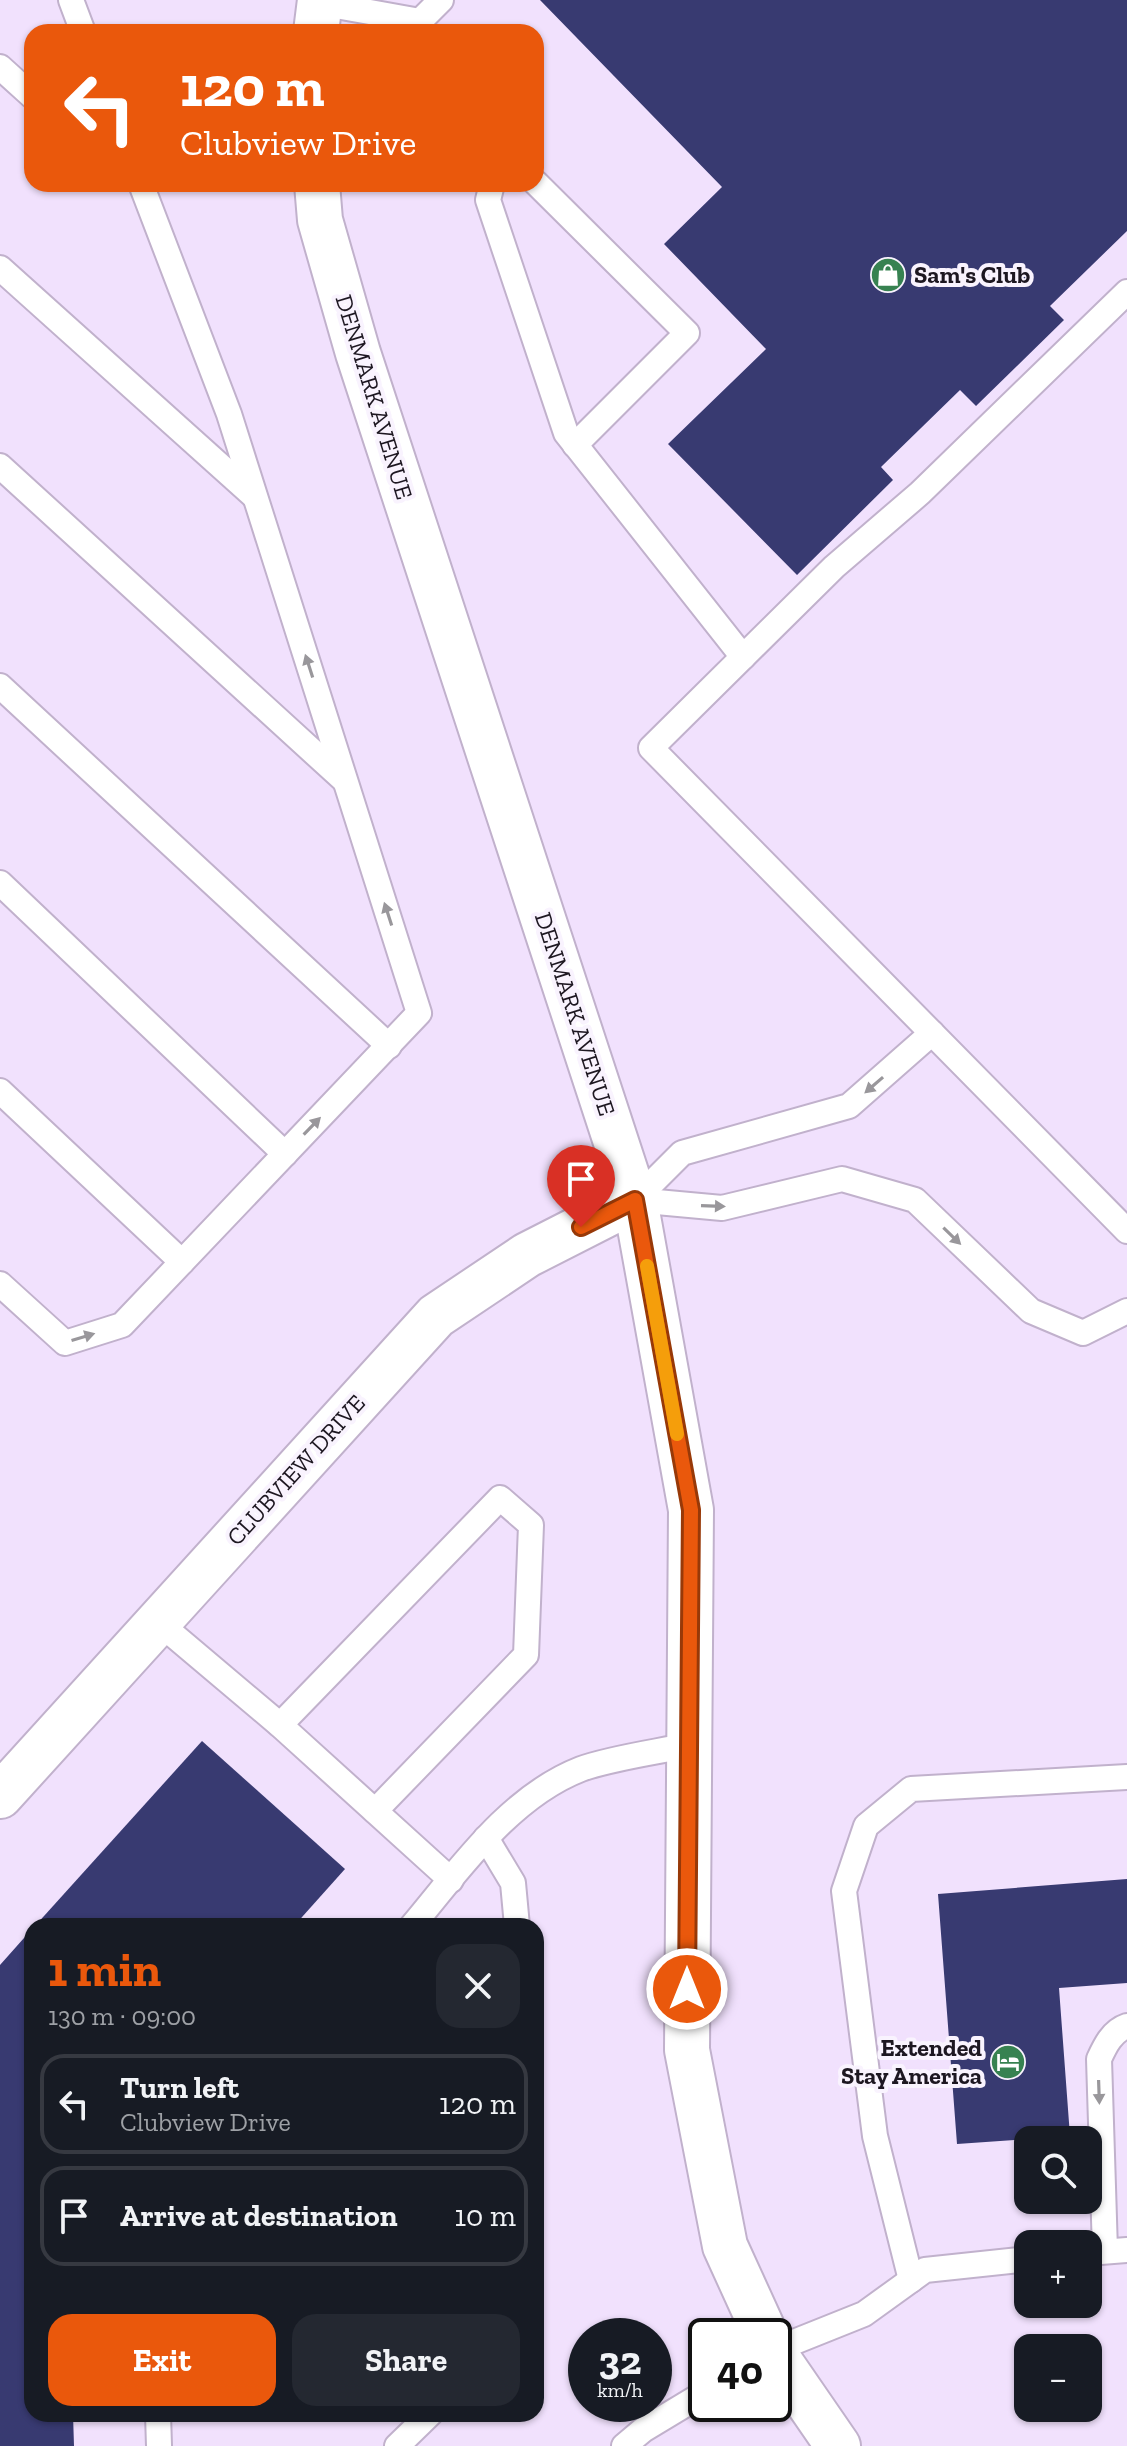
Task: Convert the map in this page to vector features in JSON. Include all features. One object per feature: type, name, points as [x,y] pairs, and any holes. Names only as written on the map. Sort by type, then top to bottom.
[{"type":"street","name":"DENMARK AVENUE","points":[[318,192],[320,220],[358,353],[635,1200],[691,1510],[687,2050],[725,2246],[758,2318]]},
{"type":"street","name":"CLUBVIEW DRIVE","points":[[0,1796],[436,1316],[527,1255],[635,1200]]},
{"type":"street","points":[[792,2378],[838,2446]]},
{"type":"lane","points":[[71,0],[80,24]]},
{"type":"lane","points":[[427,24],[441,0]]},
{"type":"lane","points":[[318,12],[404,24]]},
{"type":"lane","points":[[0,67],[24,89]]},
{"type":"lane","points":[[544,191],[687,333],[575,445]]},
{"type":"lane","points":[[490,192],[488,200],[566,433],[743,657]]},
{"type":"lane","points":[[0,1284],[65,1343],[122,1325],[419,1013],[229,414],[145,193]]},
{"type":"lane","points":[[0,268],[256,498]]},
{"type":"lane","points":[[1127,292],[920,493],[834,567],[651,748],[1127,1231]]},
{"type":"lane","points":[[0,466],[346,781]]},
{"type":"lane","points":[[0,686],[389,1046]]},
{"type":"lane","points":[[0,883],[285,1154]]},
{"type":"lane","points":[[635,1200],[682,1153],[849,1106],[932,1033]]},
{"type":"lane","points":[[0,1091],[182,1262]]},
{"type":"lane","points":[[635,1200],[722,1208],[842,1179],[915,1200],[1031,1311],[1083,1333],[1127,1311]]},
{"type":"lane","points":[[280,1725],[500,1498],[531,1525],[526,1655],[375,1811]]},
{"type":"lane","points":[[158,1622],[280,1725],[451,1880]]},
{"type":"lane","points":[[419,1918],[486,1838],[538,1792],[582,1769],[689,1745]]},
{"type":"lane","points":[[911,2280],[875,2136],[844,1891],[866,1826],[911,1789],[1127,1777]]},
{"type":"lane","points":[[486,1838],[513,1883],[516,1918]]},
{"type":"lane","points":[[1107,2251],[1099,2059],[1106,2043],[1127,2026]]},
{"type":"lane","points":[[792,2344],[864,2314],[925,2270],[1014,2260]]},
{"type":"lane","points":[[624,2446],[648,2438],[688,2406]]},
{"type":"lane","points":[[158,2422],[159,2446]]},
{"type":"lane","points":[[397,2446],[422,2422]]},
{"type":"building","name":"Sam's Club","points":[[540,0],[1127,0],[1127,231],[1050,306],[1064,320],[976,406],[960,390],[881,467],[893,480],[797,575],[668,444],[766,349],[664,244],[722,187]]},
{"type":"building","points":[[202,1741],[345,1869],[301,1918],[42,1918]]},
{"type":"building","name":"Extended Stay America","points":[[1127,1879],[1127,1983],[1059,1988],[1069,2126],[1014,2126],[1014,2140],[957,2144],[938,1894]]},
{"type":"building","points":[[24,1938],[24,2422],[73,2422],[74,2446],[0,2446],[0,1965]]},
{"type":"slow traffic","points":[[647,1266],[677,1434]]},
{"type":"place","name":"Sam's Club","points":[[888,275]]},
{"type":"place","name":"Extended Stay America","points":[[1008,2062]]},
{"type":"route","points":[[581,1227],[635,1200],[691,1510],[687,1989]]}]
